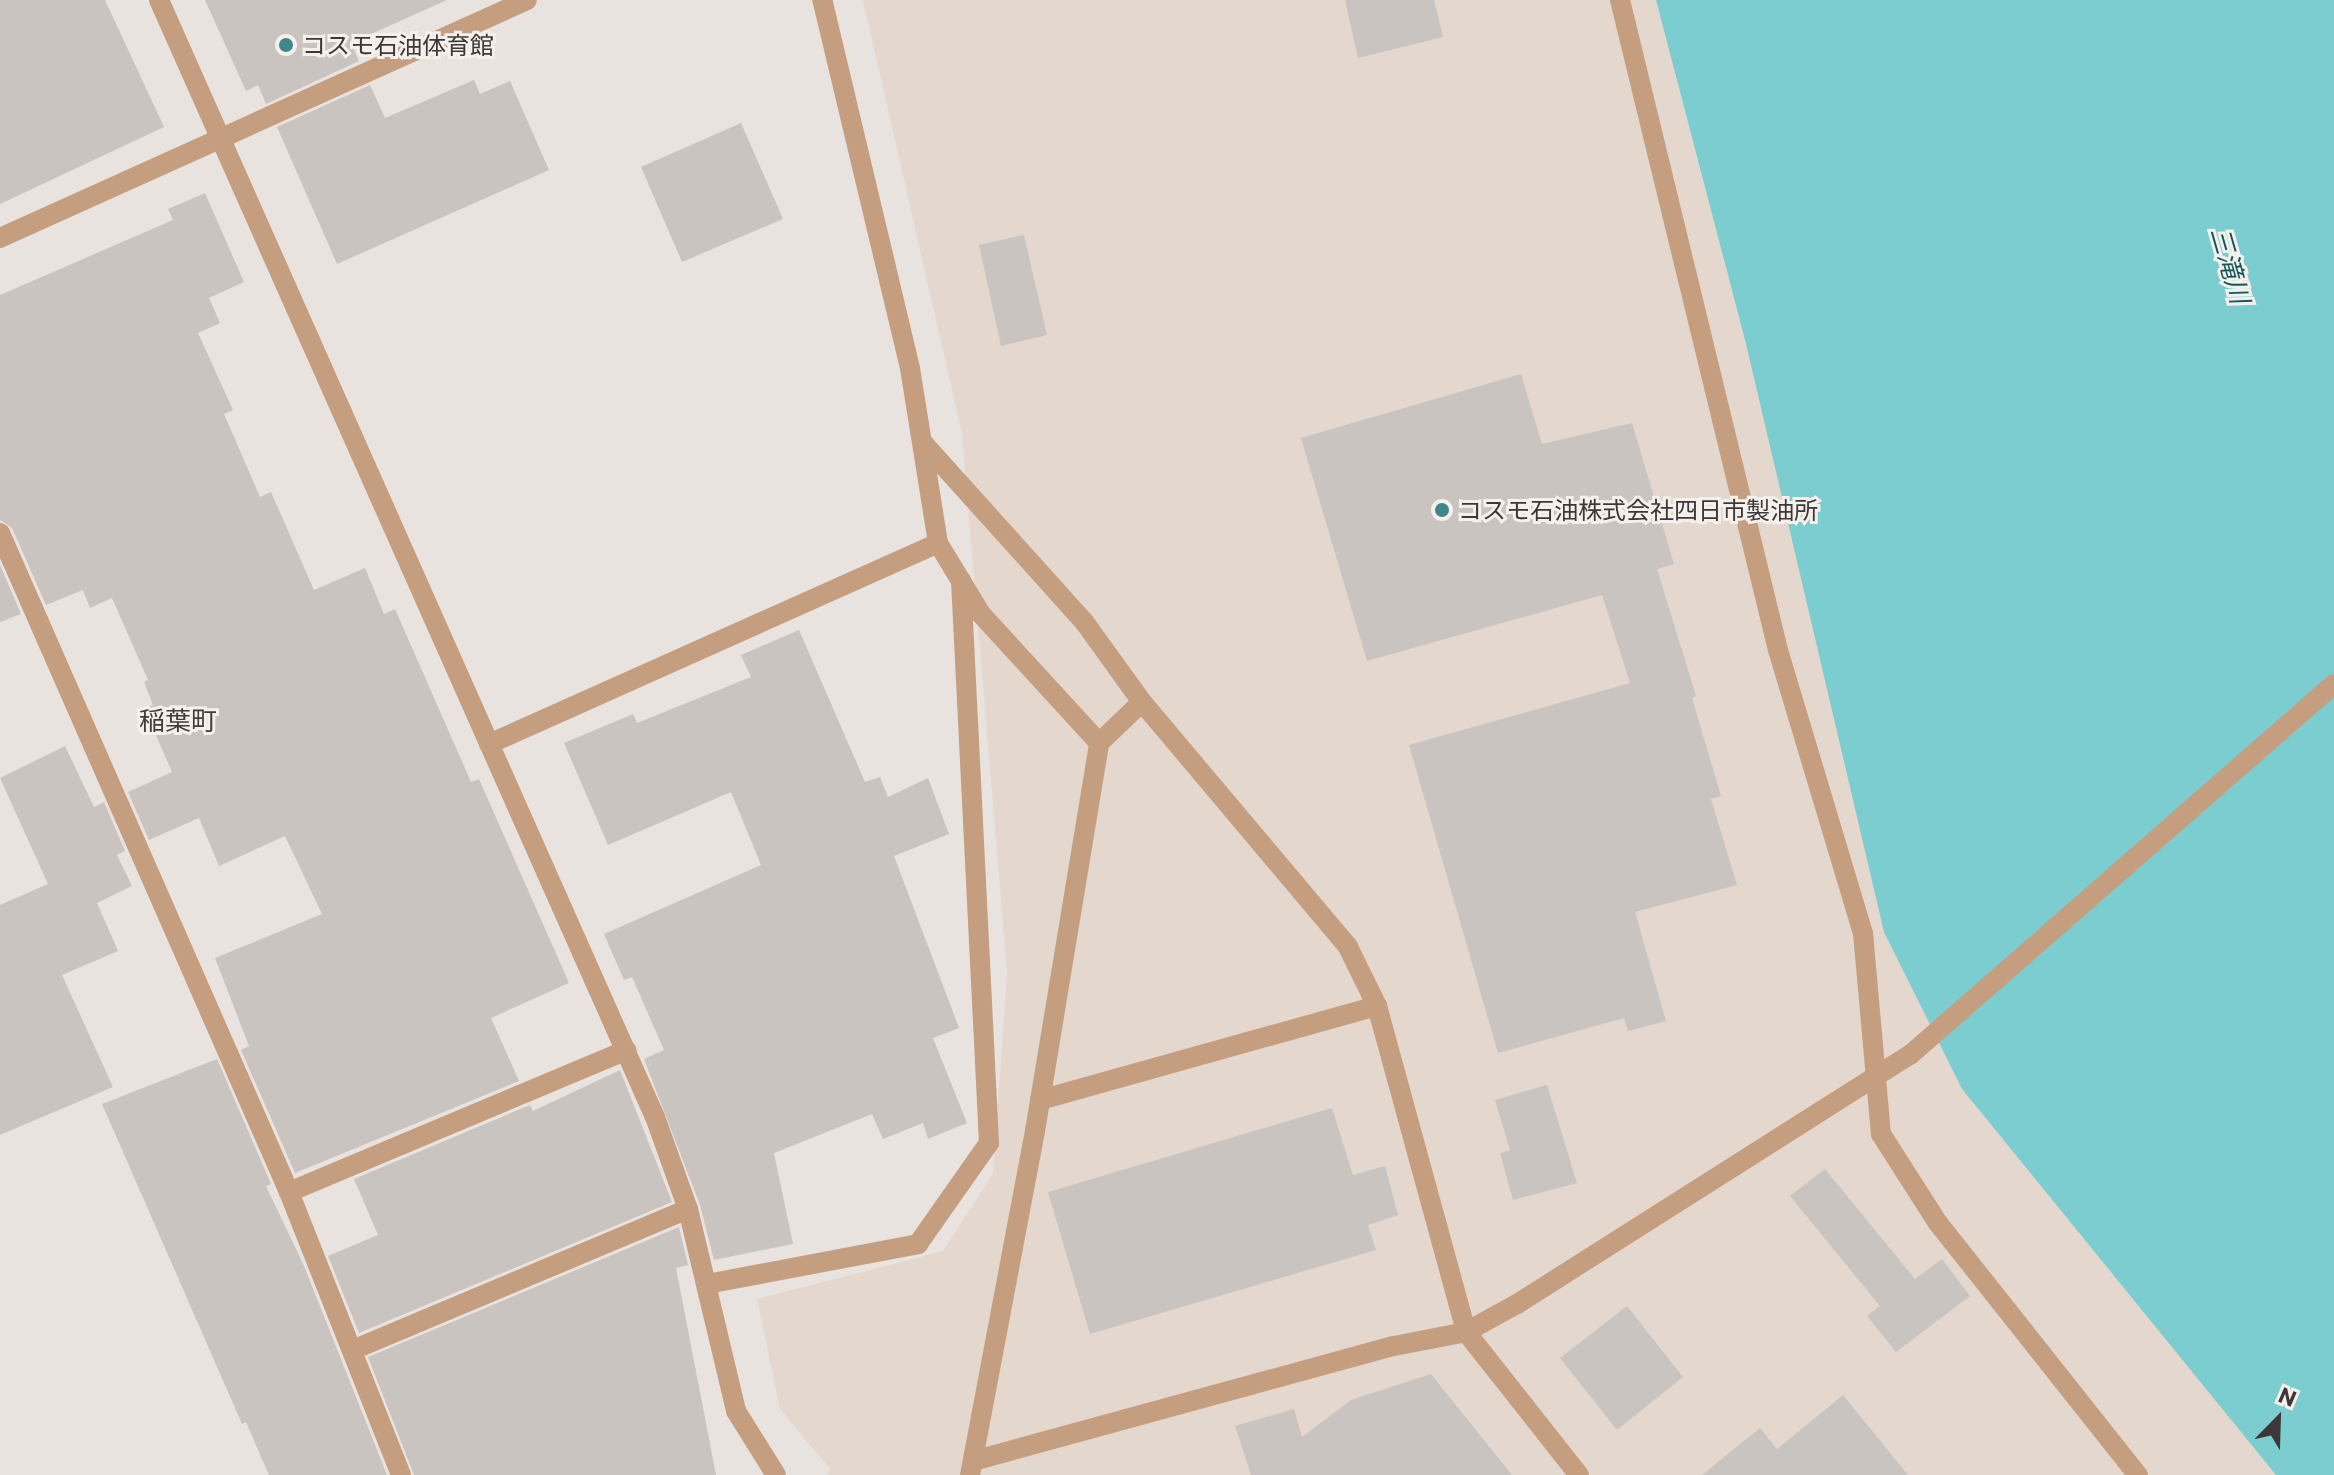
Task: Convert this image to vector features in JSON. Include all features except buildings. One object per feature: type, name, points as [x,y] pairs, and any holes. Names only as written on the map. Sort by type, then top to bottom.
[{"type":"street","points":[[159,0],[626,1050],[688,1209],[736,1411],[776,1475]]},
{"type":"street","points":[[0,238],[527,0]]},
{"type":"street","points":[[822,0],[924,444],[938,543],[981,614],[1099,743]]},
{"type":"street","points":[[1620,0],[1778,650],[1863,933],[1881,1134],[1938,1223],[2138,1475]]},
{"type":"street","points":[[924,444],[1085,623],[1142,702],[1348,947],[1377,1006],[1466,1332],[1579,1475]]},
{"type":"street","points":[[0,533],[289,1192],[355,1349],[401,1475]]},
{"type":"street","points":[[489,744],[938,543]]},
{"type":"street","points":[[707,1284],[918,1244],[989,1143],[961,581]]},
{"type":"street","points":[[1142,702],[1099,743],[1040,1100],[972,1468],[1394,1346],[1466,1332],[1762,1144],[1877,1079],[1910,1055],[2334,684]]},
{"type":"street","points":[[1040,1100],[1377,1006]]},
{"type":"street","points":[[289,1192],[626,1050]]},
{"type":"street","points":[[355,1349],[688,1209]]},
{"type":"shaded area","points":[[863,0],[1656,0],[1746,344],[1962,1089],[2276,1475],[827,1475],[830,1469],[780,1409],[757,1299],[943,1251],[993,1174],[1007,973],[962,434]]},
{"type":"water","name":"三滝川","points":[[1656,0],[2334,0],[2334,1475],[2276,1475],[1962,1089],[1884,932],[1746,344]]},
{"type":"place","name":"コスモ石油体育館","points":[[286,45]]},
{"type":"place","name":"コスモ石油株式会社四日市製油所","points":[[1442,510]]},
{"type":"district","name":"稲葉町","points":[[178,720]]}]
